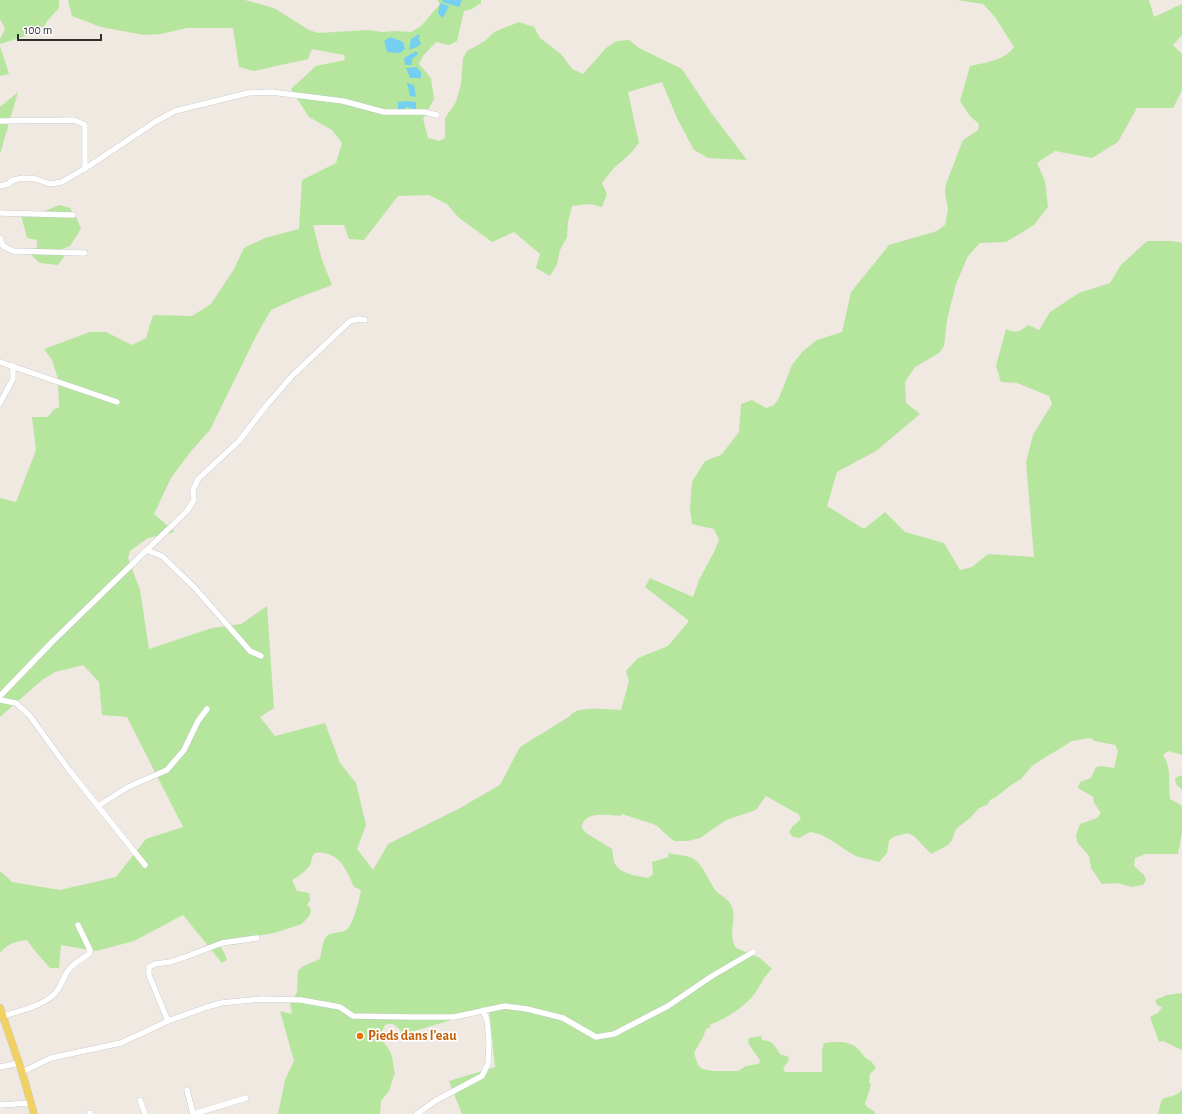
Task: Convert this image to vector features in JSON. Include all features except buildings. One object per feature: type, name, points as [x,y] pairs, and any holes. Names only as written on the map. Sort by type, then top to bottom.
[{"type":"main road","points":[[0,1008],[22,1072],[34,1114]]},
{"type":"street","points":[[0,186],[23,178],[36,179],[50,184],[62,182],[155,122],[175,111],[248,93],[271,92],[343,101],[384,112],[425,112],[437,115]]},
{"type":"street","points":[[0,122],[74,120],[85,125],[85,168]]},
{"type":"street","points":[[0,213],[73,215]]},
{"type":"street","points":[[0,238],[3,246],[13,251],[85,253]]},
{"type":"street","points":[[0,696],[53,641],[187,511],[194,500],[194,490],[198,479],[239,441],[292,376],[350,321],[359,318],[365,320]]},
{"type":"street","points":[[0,362],[117,402]]},
{"type":"street","points":[[0,403],[13,379],[13,366]]},
{"type":"street","points":[[146,550],[162,556],[196,588],[250,651],[261,656]]},
{"type":"street","points":[[0,700],[16,703],[30,716],[69,770],[145,865]]},
{"type":"street","points":[[98,806],[128,787],[167,770],[184,750],[206,709]]},
{"type":"street","points":[[3,1016],[26,1010],[48,998],[56,992],[68,970],[75,962],[89,954],[90,950],[78,925]]},
{"type":"street","points":[[168,1021],[149,975],[149,967],[155,964],[170,962],[222,943],[257,938]]},
{"type":"street","points":[[22,1072],[51,1058],[121,1043],[168,1021],[221,1003],[262,999],[301,1000],[340,1007],[353,1016],[454,1016],[505,1006],[527,1009],[563,1018],[596,1037],[614,1034],[668,1006],[712,976],[753,952]]},
{"type":"street","points":[[417,1114],[435,1101],[482,1076],[488,1064],[489,1040],[487,1020],[483,1010]]},
{"type":"street","points":[[0,1067],[18,1063]]},
{"type":"street","points":[[187,1090],[194,1114],[246,1098]]},
{"type":"street","points":[[140,1100],[145,1114]]},
{"type":"street","points":[[0,1105],[31,1103]]},
{"type":"green space","points":[[0,0],[59,0],[59,8],[47,21],[42,31],[0,44],[0,39],[5,29],[0,19]]},
{"type":"green space","points":[[68,0],[245,0],[274,8],[309,30],[318,33],[368,30],[382,32],[411,32],[421,26],[440,4],[437,0],[481,0],[481,3],[472,9],[464,11],[457,41],[449,45],[436,42],[423,56],[419,64],[431,78],[434,99],[423,119],[428,138],[439,141],[445,138],[445,118],[456,102],[461,84],[463,58],[467,51],[485,41],[494,32],[519,22],[534,27],[540,38],[561,54],[572,69],[583,74],[606,48],[617,41],[629,40],[639,48],[682,69],[712,114],[747,160],[708,158],[694,150],[677,118],[662,82],[628,92],[639,143],[631,153],[613,169],[602,183],[607,194],[602,207],[590,204],[572,206],[568,222],[567,237],[560,250],[557,264],[550,276],[536,268],[540,254],[514,232],[492,242],[459,218],[447,204],[429,195],[398,196],[364,240],[349,239],[344,225],[313,225],[322,260],[332,285],[271,310],[256,336],[210,430],[192,450],[171,478],[154,514],[175,532],[148,538],[130,551],[128,558],[140,590],[149,649],[212,628],[241,624],[267,606],[274,708],[260,717],[275,736],[325,723],[340,763],[356,783],[366,825],[357,849],[373,870],[388,844],[460,808],[500,785],[520,747],[579,710],[621,710],[629,681],[626,671],[638,658],[668,646],[689,621],[645,587],[650,578],[693,597],[699,580],[719,540],[714,529],[692,524],[690,509],[692,482],[705,461],[721,455],[739,432],[741,404],[752,400],[766,408],[774,405],[779,398],[792,365],[803,351],[817,340],[842,332],[851,292],[889,245],[937,231],[945,225],[948,209],[945,193],[946,184],[963,140],[978,130],[979,124],[970,116],[960,101],[970,66],[1000,58],[1006,55],[1014,47],[995,17],[983,4],[957,0],[1149,0],[1154,17],[1182,4],[1182,35],[1173,45],[1182,54],[1182,90],[1173,108],[1137,108],[1118,142],[1092,158],[1055,151],[1037,163],[1045,181],[1048,207],[1034,225],[1006,242],[980,243],[968,256],[956,284],[947,320],[944,346],[939,353],[915,367],[905,382],[906,403],[920,414],[876,451],[837,472],[827,506],[864,529],[885,512],[905,532],[944,543],[960,570],[972,567],[988,554],[1034,557],[1026,462],[1033,435],[1052,404],[1049,396],[1017,383],[1001,382],[996,366],[1006,329],[1017,332],[1028,325],[1039,330],[1050,312],[1079,293],[1110,283],[1121,265],[1147,241],[1172,241],[1182,243],[1182,755],[1168,751],[1163,755],[1169,771],[1170,799],[1182,807],[1182,832],[1178,854],[1146,854],[1135,858],[1134,866],[1144,875],[1146,880],[1143,885],[1131,887],[1118,883],[1102,884],[1091,868],[1089,856],[1077,842],[1076,835],[1080,824],[1097,818],[1101,813],[1094,803],[1093,797],[1078,788],[1080,782],[1091,778],[1096,767],[1101,766],[1114,768],[1118,751],[1115,745],[1095,741],[1090,738],[1072,741],[1033,765],[1021,779],[990,800],[987,805],[979,808],[971,817],[956,829],[952,840],[948,845],[931,854],[914,836],[908,833],[893,837],[889,841],[887,853],[879,862],[856,856],[830,840],[815,833],[810,832],[799,838],[793,837],[789,832],[801,819],[798,814],[766,796],[756,810],[726,820],[700,838],[688,841],[675,841],[656,825],[622,814],[620,816],[596,815],[587,819],[583,823],[582,828],[586,833],[612,849],[616,866],[629,874],[648,878],[653,874],[652,862],[669,857],[668,853],[687,856],[696,861],[703,869],[718,893],[728,900],[731,905],[733,916],[732,939],[736,948],[760,958],[772,969],[755,994],[747,1002],[732,1014],[709,1025],[711,1027],[706,1029],[694,1053],[698,1065],[702,1069],[713,1071],[738,1071],[746,1066],[758,1064],[760,1062],[759,1059],[748,1043],[749,1038],[761,1036],[762,1040],[769,1041],[773,1044],[780,1054],[789,1057],[783,1069],[785,1072],[822,1072],[822,1051],[824,1043],[841,1042],[850,1044],[857,1048],[876,1068],[870,1074],[869,1082],[871,1085],[865,1104],[874,1111],[875,1114],[462,1114],[449,1081],[495,1067],[489,1009],[397,1036],[401,1031],[397,1027],[392,1024],[385,1025],[381,1035],[393,1059],[395,1072],[389,1091],[381,1101],[380,1114],[278,1114],[285,1080],[294,1061],[280,1011],[292,1014],[290,1002],[297,993],[298,971],[303,966],[320,959],[323,943],[328,935],[344,931],[349,927],[356,912],[361,890],[354,887],[344,867],[335,857],[330,854],[315,853],[312,857],[311,864],[302,874],[292,880],[297,891],[309,893],[310,900],[307,905],[311,909],[310,915],[302,924],[274,933],[242,938],[235,945],[219,944],[227,960],[222,963],[183,915],[134,941],[96,951],[61,945],[59,968],[50,968],[27,940],[12,944],[0,953],[0,871],[12,882],[60,890],[116,877],[146,839],[183,827],[127,717],[102,715],[99,682],[83,665],[55,672],[42,680],[0,717],[0,498],[16,502],[36,450],[32,417],[48,417],[54,409],[59,408],[58,379],[52,360],[44,349],[90,332],[106,332],[132,345],[146,338],[153,315],[192,316],[211,304],[234,269],[244,248],[265,238],[299,229],[302,180],[336,163],[342,143],[332,130],[309,117],[291,89],[316,66],[345,60],[344,55],[312,49],[308,59],[254,71],[239,67],[233,28],[187,28],[161,34],[144,35],[101,27],[72,16]]},
{"type":"green space","points":[[0,46],[9,74],[0,76]]},
{"type":"green space","points":[[18,92],[0,154],[0,107]]},
{"type":"green space","points":[[59,205],[70,208],[81,229],[70,246],[62,249],[64,257],[58,265],[40,263],[28,252],[37,247],[37,240],[27,238],[21,215],[40,213]]},
{"type":"green space","points":[[1182,775],[1182,790],[1176,784],[1175,778]]},
{"type":"green space","points":[[1182,993],[1182,1050],[1163,1041],[1159,1042],[1150,1017],[1158,1013],[1162,1007],[1157,1005],[1155,1000],[1167,995]]},
{"type":"green space","points":[[1182,1089],[1182,1114],[1158,1114],[1162,1099],[1178,1094]]},
{"type":"water","points":[[443,0],[462,0],[459,7],[442,2]]},
{"type":"water","points":[[440,3],[449,6],[443,18],[438,14]]},
{"type":"water","points":[[419,34],[420,36],[418,38],[421,43],[419,46],[409,50],[411,39]]},
{"type":"water","points":[[390,37],[403,42],[405,49],[400,53],[387,52],[384,41]]},
{"type":"water","points":[[416,51],[418,54],[412,59],[412,65],[405,65],[404,58]]},
{"type":"water","points":[[416,67],[421,72],[421,78],[410,78],[406,68]]},
{"type":"water","points":[[407,83],[414,85],[416,97],[410,96]]},
{"type":"water","points":[[398,102],[416,102],[416,110],[407,107],[402,110],[398,109]]},
{"type":"place","name":"Pieds dans l'eau","points":[[360,1036]]}]
